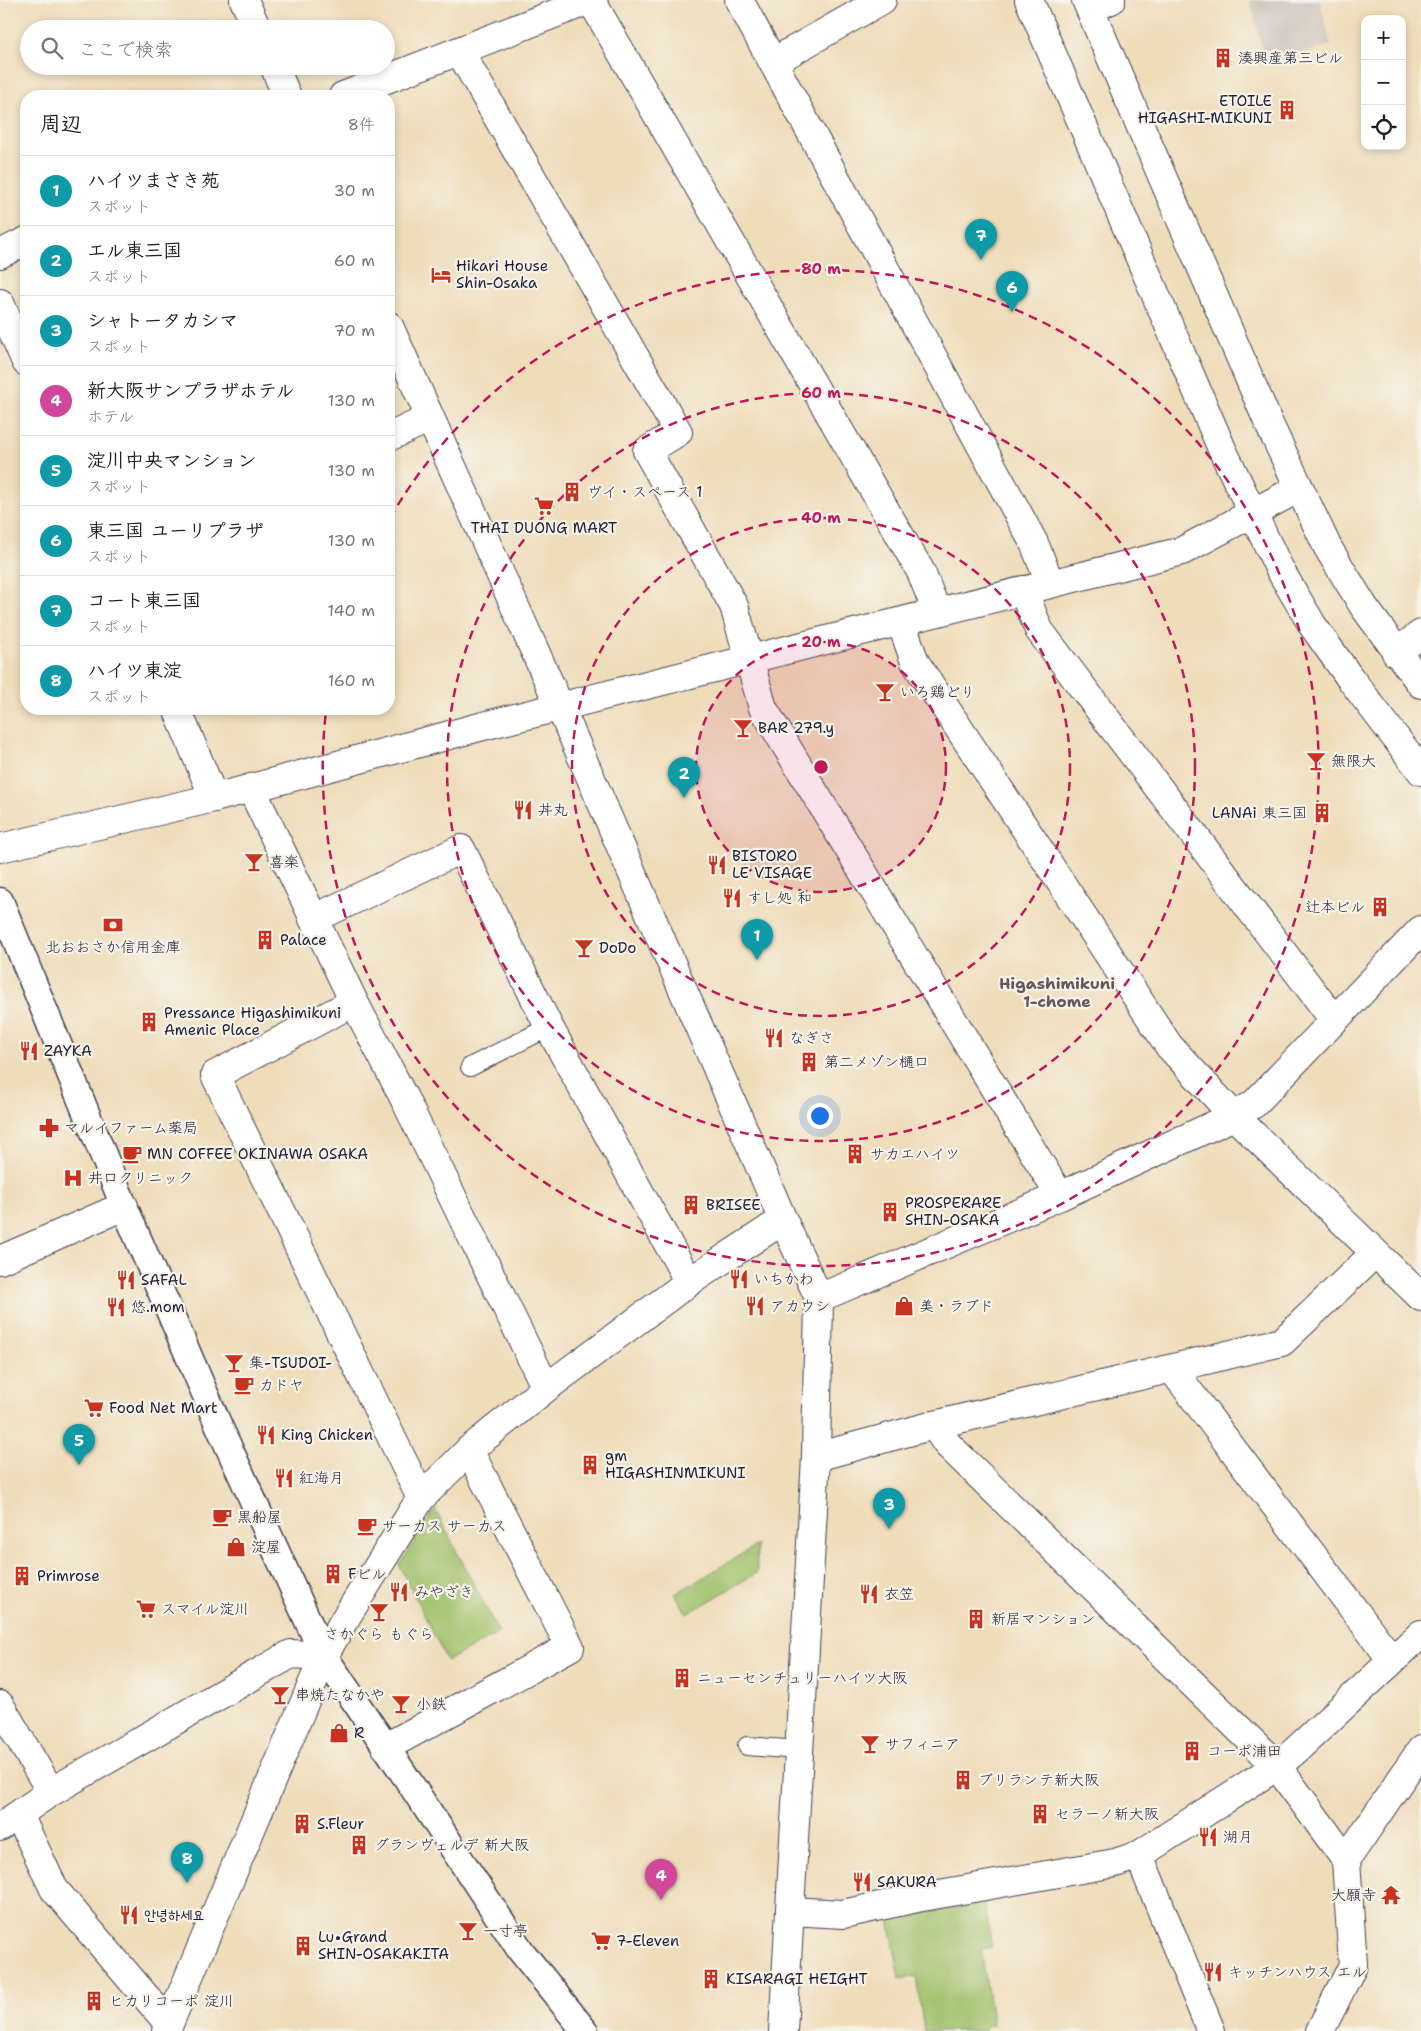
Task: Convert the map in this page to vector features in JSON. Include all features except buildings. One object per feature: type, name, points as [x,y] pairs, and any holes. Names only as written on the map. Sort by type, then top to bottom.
[{"type":"street","points":[[244,0],[253,20]]},
{"type":"street","points":[[358,90],[590,0],[922,572],[937,612]]},
{"type":"street","points":[[739,0],[1029,535],[1050,583]]},
{"type":"street","points":[[773,62],[882,0]]},
{"type":"street","points":[[1029,0],[1252,514],[1280,570],[1313,626],[1421,771]]},
{"type":"street","points":[[1096,3],[1269,424],[1299,488],[1328,548],[1364,607],[1396,653],[1421,684]]},
{"type":"street","points":[[460,52],[678,432],[647,451],[734,606],[764,708],[1060,1196]]},
{"type":"street","points":[[278,75],[284,90]]},
{"type":"street","points":[[0,254],[20,244]]},
{"type":"street","points":[[0,303],[20,348]]},
{"type":"street","points":[[395,339],[560,707],[783,1220],[819,1298],[816,1457],[783,2031]]},
{"type":"street","points":[[395,434],[430,418]]},
{"type":"street","points":[[0,848],[214,798],[560,707],[1182,551],[1299,488]]},
{"type":"street","points":[[1023,590],[1039,630],[1334,1020]]},
{"type":"street","points":[[900,622],[915,662],[1169,1046],[1234,1116],[1421,1297]]},
{"type":"street","points":[[1396,653],[1421,634]]},
{"type":"street","points":[[179,715],[214,798]]},
{"type":"street","points":[[251,788],[354,1002],[405,1100],[546,1388]]},
{"type":"street","points":[[313,918],[461,849],[549,1027],[689,1282]]},
{"type":"street","points":[[0,901],[124,1206],[219,1426],[324,1656],[521,1952],[585,2031]]},
{"type":"street","points":[[819,1298],[1060,1196],[1234,1116],[1254,1104],[1421,930]]},
{"type":"street","points":[[354,1002],[215,1075],[421,1498]]},
{"type":"street","points":[[0,1260],[124,1206]]},
{"type":"street","points":[[324,1656],[291,1654],[51,1792],[10,1821],[54,1889],[167,2028],[324,1656],[343,1622],[421,1498],[469,1450],[546,1388],[689,1282],[783,1220]]},
{"type":"street","points":[[816,1457],[934,1425],[1282,1342],[1375,1253]]},
{"type":"street","points":[[1172,1368],[1392,1660]]},
{"type":"street","points":[[934,1425],[947,1444],[1277,1766],[1346,1860],[1354,1965],[1320,2031]]},
{"type":"street","points":[[386,1747],[570,1647],[469,1450]]},
{"type":"street","points":[[790,1911],[843,1914],[917,1898],[1115,1863],[1139,1855],[1257,1777],[1277,1766],[1295,1752],[1421,1634]]},
{"type":"street","points":[[0,1704],[51,1792]]},
{"type":"street","points":[[1346,1860],[1421,1750]]},
{"type":"street","points":[[1139,1855],[1211,2031]]},
{"type":"lane","points":[[470,1067],[549,1027]]},
{"type":"lane","points":[[747,1746],[799,1750]]},
{"type":"shaded area","points":[[1250,0],[1320,0],[1331,45],[1266,65]]},
{"type":"green space","points":[[435,1509],[499,1633],[447,1661],[399,1565]]},
{"type":"green space","points":[[757,1545],[757,1573],[687,1614],[675,1594]]},
{"type":"green space","points":[[984,1902],[992,1947],[981,1949],[993,2025],[985,2026],[986,2031],[924,2031],[916,1976],[900,1979],[889,1920]]},
{"type":"place","name":"湊興産第三ビル","points":[[1223,58]]},
{"type":"place","name":"ETOILE HIGASHI-MIKUNI","points":[[1287,110]]},
{"type":"place","name":"コート東三国","points":[[981,260]]},
{"type":"place","name":"Hikari House Shin-Osaka","points":[[441,275]]},
{"type":"place","name":"東三国 ユーリプラザ","points":[[1012,312]]},
{"type":"place","name":"ヴイ・スペース 1","points":[[572,492]]},
{"type":"place","name":"THAI DUONG MART","points":[[544,506]]},
{"type":"place","name":"いろ鶏どり","points":[[885,692]]},
{"type":"place","name":"BAR 279.y","points":[[743,728]]},
{"type":"place","name":"無限大","points":[[1316,761]]},
{"type":"place","name":"エル東三国","points":[[684,798]]},
{"type":"place","name":"丼丸","points":[[523,810]]},
{"type":"place","name":"LANAi 東三国","points":[[1322,813]]},
{"type":"place","name":"喜楽","points":[[254,862]]},
{"type":"place","name":"BISTORO LE VISAGE","points":[[717,865]]},
{"type":"place","name":"すし処 和","points":[[732,898]]},
{"type":"place","name":"辻本ビル","points":[[1380,907]]},
{"type":"place","name":"北おおさか信用金庫","points":[[113,925]]},
{"type":"place","name":"Palace","points":[[265,940]]},
{"type":"place","name":"DoDo","points":[[584,948]]},
{"type":"place","name":"ハイツまさき苑","points":[[757,960]]},
{"type":"place","name":"Pressance Higashimikuni Amenic Place","points":[[149,1022]]},
{"type":"place","name":"なぎさ","points":[[774,1038]]},
{"type":"place","name":"ZAYKA","points":[[29,1051]]},
{"type":"place","name":"第二メゾン樋口","points":[[809,1062]]},
{"type":"place","name":"マルイファーム薬局","points":[[49,1128]]},
{"type":"place","name":"MN COFFEE OKINAWA OSAKA","points":[[132,1154]]},
{"type":"place","name":"サカエハイツ","points":[[855,1154]]},
{"type":"place","name":"井口クリニック","points":[[73,1178]]},
{"type":"place","name":"BRISEE","points":[[691,1205]]},
{"type":"place","name":"PROSPERARE SHIN-OSAKA","points":[[890,1212]]},
{"type":"place","name":"いちかわ","points":[[739,1279]]},
{"type":"place","name":"SAFAL","points":[[126,1280]]},
{"type":"place","name":"アカウシ","points":[[755,1306]]},
{"type":"place","name":"美・ラブド","points":[[904,1306]]},
{"type":"place","name":"悠.mom","points":[[116,1307]]},
{"type":"place","name":"集-TSUDOI-","points":[[234,1363]]},
{"type":"place","name":"カドヤ","points":[[244,1385]]},
{"type":"place","name":"Food Net Mart","points":[[94,1408]]},
{"type":"place","name":"King Chicken","points":[[266,1435]]},
{"type":"place","name":"淀川中央マンション","points":[[79,1465]]},
{"type":"place","name":"gm HIGASHINMIKUNI","points":[[590,1465]]},
{"type":"place","name":"紅海月","points":[[284,1478]]},
{"type":"place","name":"黒船屋","points":[[222,1517]]},
{"type":"place","name":"サーカス サーカス","points":[[367,1526]]},
{"type":"place","name":"シャトータカシマ","points":[[889,1529]]},
{"type":"place","name":"淀屋","points":[[236,1547]]},
{"type":"place","name":"Fビル","points":[[333,1574]]},
{"type":"place","name":"Primrose","points":[[22,1576]]},
{"type":"place","name":"みやざき","points":[[399,1592]]},
{"type":"place","name":"衣笠","points":[[869,1594]]},
{"type":"place","name":"スマイル淀川","points":[[146,1609]]},
{"type":"place","name":"さかぐら もぐら","points":[[379,1612]]},
{"type":"place","name":"新居マンション","points":[[976,1619]]},
{"type":"place","name":"ニューセンチュリーハイツ大阪","points":[[682,1678]]},
{"type":"place","name":"串焼たなかや","points":[[280,1695]]},
{"type":"place","name":"小鉄","points":[[401,1704]]},
{"type":"place","name":"R","points":[[339,1733]]},
{"type":"place","name":"サフィニア","points":[[870,1744]]},
{"type":"place","name":"コーポ浦田","points":[[1192,1751]]},
{"type":"place","name":"ブリランテ新大阪","points":[[963,1780]]},
{"type":"place","name":"セラーノ新大阪","points":[[1040,1814]]},
{"type":"place","name":"S.Fleur","points":[[302,1824]]},
{"type":"place","name":"湖月","points":[[1208,1837]]},
{"type":"place","name":"グランヴェルデ 新大阪","points":[[359,1845]]},
{"type":"place","name":"SAKURA","points":[[862,1882]]},
{"type":"place","name":"ハイツ東淀","points":[[187,1883]]},
{"type":"place","name":"大願寺","points":[[1391,1895]]},
{"type":"place","name":"新大阪サンプラザホテル","points":[[661,1900]]},
{"type":"place","name":"안녕하세요","points":[[129,1915]]},
{"type":"place","name":"一寸亭","points":[[468,1931]]},
{"type":"place","name":"7-Eleven","points":[[601,1941]]},
{"type":"place","name":"Lu•Grand SHIN-OSAKAKITA","points":[[303,1946]]},
{"type":"place","name":"キッチンハウス エル","points":[[1213,1972]]},
{"type":"place","name":"KISARAGI HEIGHT","points":[[711,1979]]},
{"type":"place","name":"ヒカリコーポ 淀川","points":[[94,2001]]},
{"type":"district","name":"Higashimikuni 1-chome","points":[[1057,992]]}]
